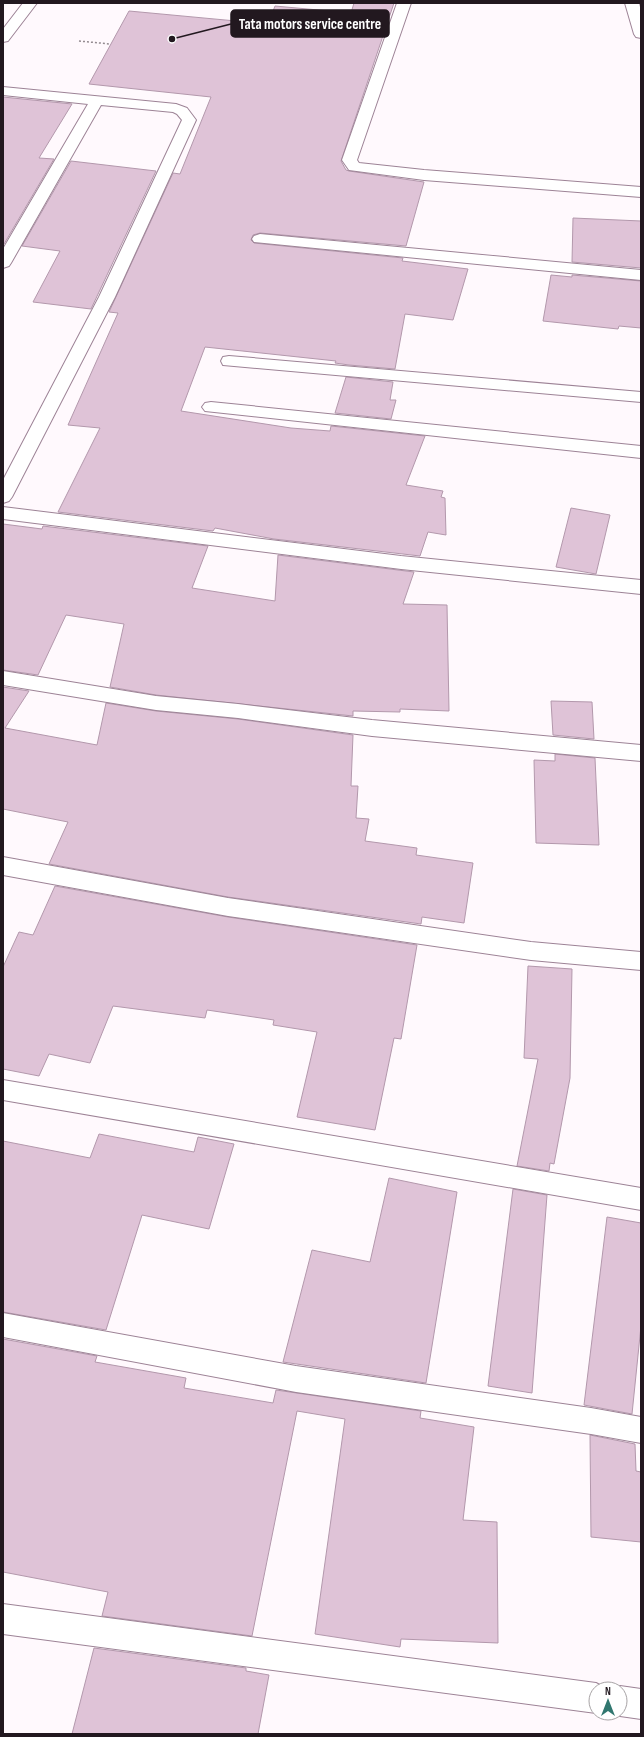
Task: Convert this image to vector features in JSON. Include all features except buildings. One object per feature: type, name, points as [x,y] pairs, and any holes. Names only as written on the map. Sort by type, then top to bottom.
[{"type":"street","points":[[3,38],[30,3]]},
{"type":"street","points":[[404,3],[349,160],[354,166],[424,175],[641,192]]},
{"type":"street","points":[[632,3],[641,34]]},
{"type":"street","points":[[3,91],[176,108],[186,114],[189,120],[107,297],[3,497]]},
{"type":"street","points":[[3,263],[97,100]]},
{"type":"street","points":[[260,239],[641,275]]},
{"type":"street","points":[[229,362],[641,396]]},
{"type":"street","points":[[211,408],[641,452]]},
{"type":"street","points":[[3,513],[345,556],[529,577],[641,587]]},
{"type":"street","points":[[3,678],[156,703],[238,711],[372,728],[641,753]]},
{"type":"street","points":[[3,866],[228,907],[531,951],[641,961]]},
{"type":"street","points":[[3,1090],[641,1199]]},
{"type":"street","points":[[3,1325],[296,1379],[583,1420],[641,1430]]},
{"type":"street","points":[[3,1619],[588,1697]]},
{"type":"street","points":[[628,1702],[641,1704]]},
{"type":"path","points":[[79,41],[110,44]]},
{"type":"place","name":"Tata motors service centre","points":[[172,39]]}]
